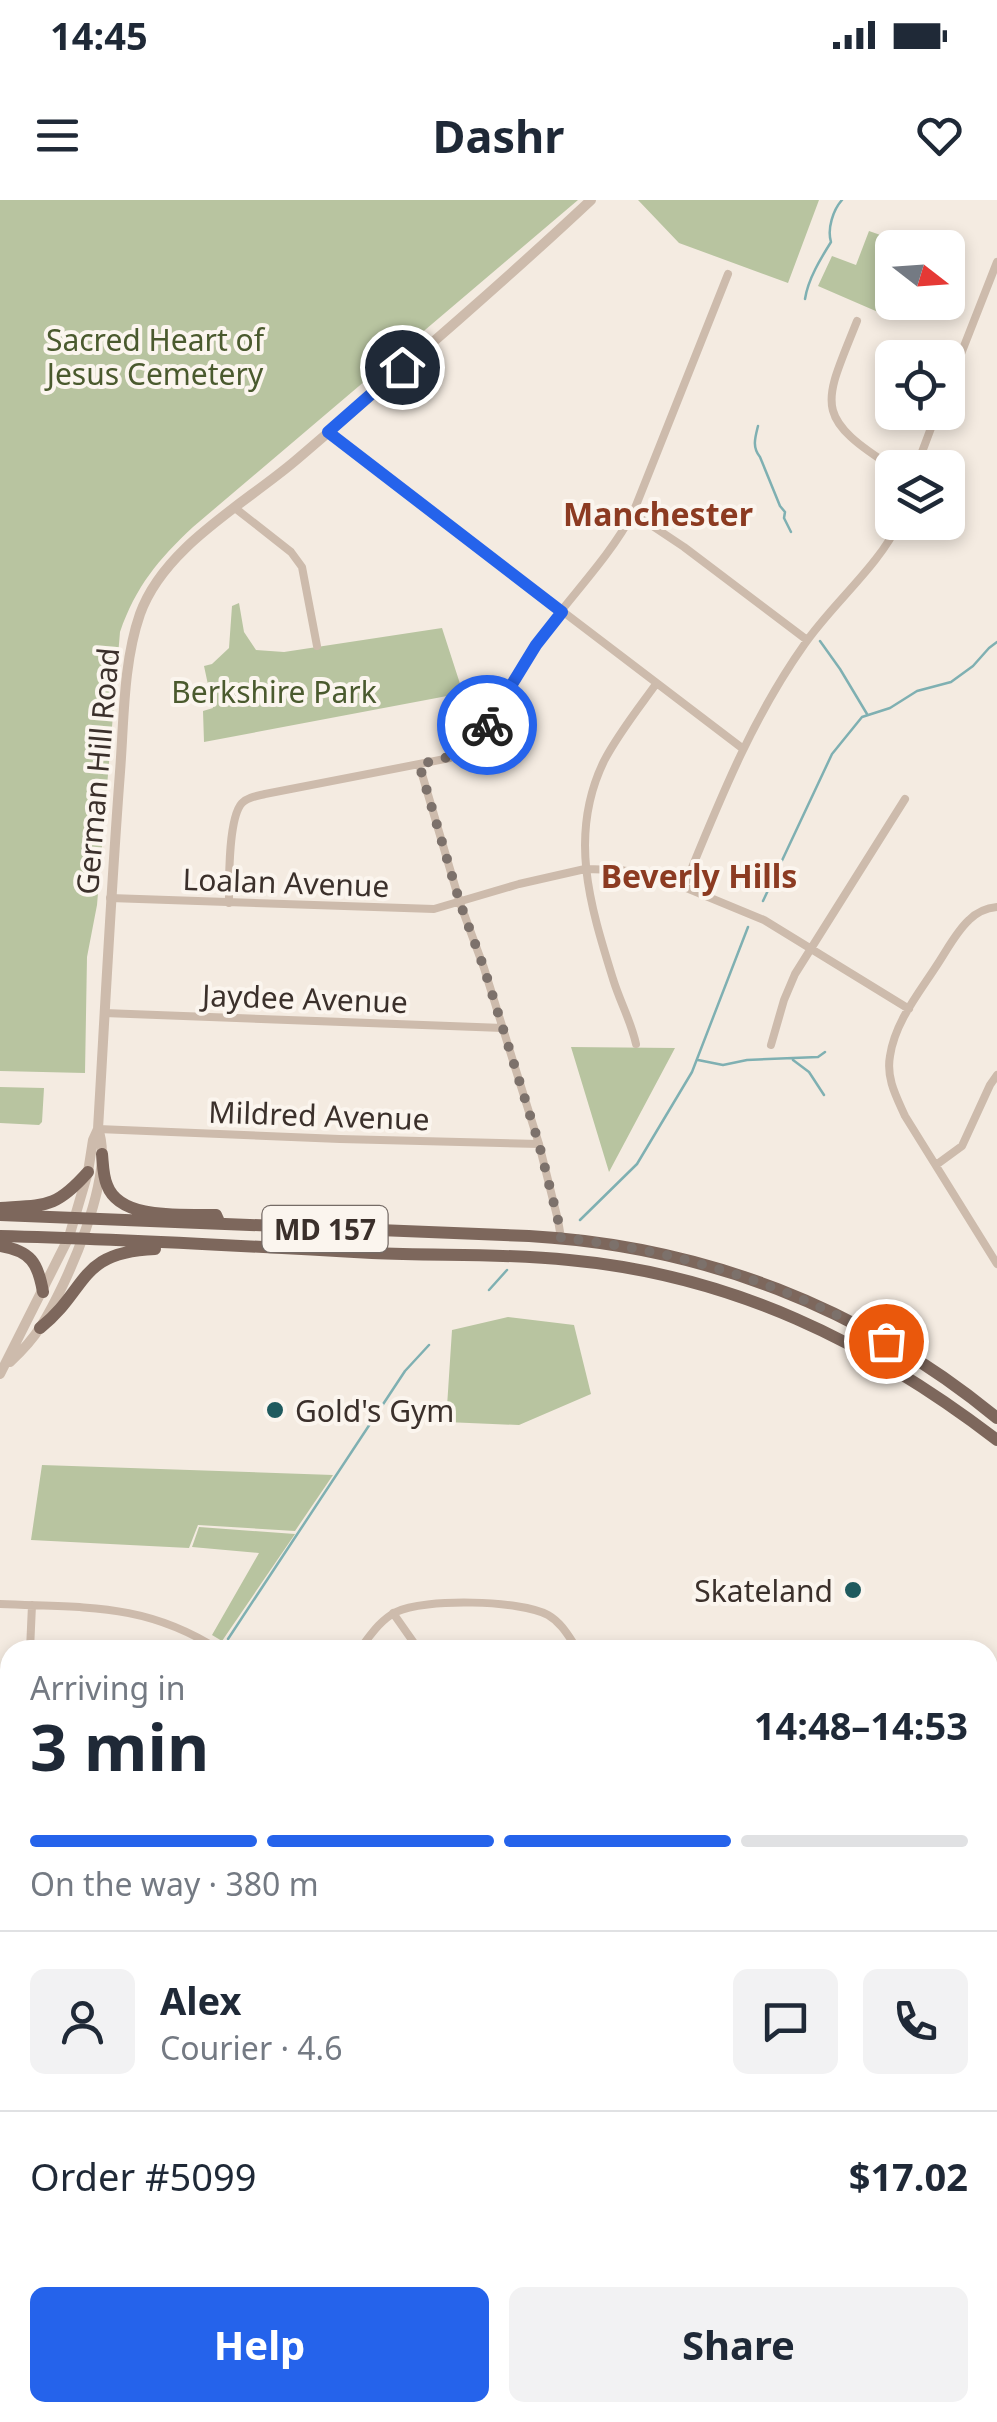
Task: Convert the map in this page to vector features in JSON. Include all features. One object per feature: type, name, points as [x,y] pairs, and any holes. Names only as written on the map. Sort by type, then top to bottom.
[{"type":"main road","points":[[102,1154],[105,1182],[117,1201],[126,1207],[216,1215],[220,1224]]},
{"type":"main road","points":[[0,1212],[57,1201],[88,1172]]},
{"type":"main road","name":"MD 157","points":[[0,1212],[561,1238],[630,1247],[760,1282],[850,1320],[932,1369],[997,1418]]},
{"type":"main road","name":"MD 157","points":[[0,1236],[506,1255],[600,1264],[672,1278],[788,1314],[846,1341],[904,1374],[997,1440]]},
{"type":"main road","points":[[506,1255],[515,1250],[552,1250],[561,1238]]},
{"type":"main road","points":[[40,1328],[54,1317],[94,1265],[116,1254],[156,1249],[166,1243]]},
{"type":"main road","points":[[0,1246],[34,1262],[43,1292]]},
{"type":"main road","points":[[559,1259],[568,1248],[630,1247]]},
{"type":"street","name":"German Hill Road","points":[[83,1218],[93,1140],[98,1129],[110,898],[128,670],[140,614],[176,558],[519,268],[592,200]]},
{"type":"street","points":[[965,344],[997,262]]},
{"type":"street","points":[[229,902],[235,818],[245,800],[450,758],[477,739],[536,645],[616,543],[633,514],[728,274]]},
{"type":"street","points":[[858,322],[832,385],[830,405],[848,435],[875,454]]},
{"type":"street","points":[[328,432],[742,748]]},
{"type":"street","points":[[235,508],[290,552],[302,567],[317,646]]},
{"type":"street","points":[[633,514],[684,547],[807,640]]},
{"type":"street","points":[[684,887],[742,748],[766,704],[807,640],[889,540]]},
{"type":"street","points":[[636,1044],[630,1018],[617,993],[585,869],[585,822],[593,788],[614,744],[656,684]]},
{"type":"street","points":[[419,764],[539,1144],[561,1238]]},
{"type":"street","points":[[771,1045],[784,1000],[811,947],[906,799]]},
{"type":"street","name":"Loalan Avenue","points":[[110,898],[419,910],[460,903],[585,869],[620,870],[684,887],[764,920],[909,1008]]},
{"type":"street","points":[[997,907],[982,910],[962,928],[896,1030],[890,1056],[890,1082],[906,1116],[997,1264]]},
{"type":"street","name":"Jaydee Avenue","points":[[104,1013],[503,1028]]},
{"type":"street","points":[[936,1164],[962,1146],[997,1075]]},
{"type":"street","name":"German Hill Road","points":[[3,1370],[40,1328],[76,1238],[102,1154],[98,1129]]},
{"type":"street","name":"Mildred Avenue","points":[[98,1129],[539,1144]]},
{"type":"street","name":"German Hill Road","points":[[3,1370],[76,1238]]},
{"type":"street","points":[[367,1640],[393,1613],[432,1603],[536,1610],[560,1625],[571,1640]]},
{"type":"street","points":[[0,1604],[135,1612],[200,1640]]},
{"type":"street","points":[[30,1640],[32,1605]]},
{"type":"street","points":[[393,1613],[413,1640]]},
{"type":"green space","name":"Sacred Heart of Jesus Cemetery","points":[[0,200],[578,200],[193,527],[159,563],[133,601],[120,632],[97,905],[87,957],[85,1073],[0,1071]]},
{"type":"green space","points":[[638,200],[819,200],[788,283],[679,243]]},
{"type":"green space","points":[[869,231],[875,233],[875,311],[818,286],[832,256],[856,265]]},
{"type":"green space","name":"Berkshire Park","points":[[239,603],[244,632],[256,650],[284,652],[442,628],[463,693],[204,742],[203,711],[213,708],[204,666],[212,664],[229,648],[232,606]]},
{"type":"green space","points":[[571,1047],[675,1048],[609,1172]]},
{"type":"green space","points":[[0,1087],[44,1088],[42,1122],[0,1123]]},
{"type":"green space","points":[[508,1317],[574,1325],[591,1394],[519,1425],[446,1422],[452,1330]]},
{"type":"green space","points":[[42,1465],[333,1475],[295,1531],[198,1525],[189,1548],[31,1540]]},
{"type":"green space","points":[[199,1527],[295,1534],[223,1640],[212,1635],[259,1553],[192,1547]]},
{"type":"waterway","points":[[805,299],[812,276],[831,242],[832,220],[842,200]]},
{"type":"waterway","points":[[758,426],[756,450],[791,532]]},
{"type":"waterway","points":[[820,641],[867,714]]},
{"type":"waterway","points":[[763,901],[832,754],[862,717],[890,708],[917,691],[951,682],[997,642]]},
{"type":"waterway","points":[[580,1220],[637,1164],[692,1072],[748,927]]},
{"type":"waterway","points":[[698,1060],[723,1065],[818,1057],[825,1052]]},
{"type":"waterway","points":[[793,1060],[809,1072],[824,1095]]},
{"type":"waterway","points":[[489,1290],[507,1270]]},
{"type":"waterway","points":[[228,1639],[405,1371],[429,1345]]},
{"type":"way so far","points":[[487,725],[477,739],[450,758],[419,764],[539,1144],[561,1238],[659,1252],[726,1271],[819,1306],[886,1341]]},
{"type":"place","name":"Gold's Gym","points":[[275,1410]]},
{"type":"place","name":"Skateland","points":[[853,1590]]},
{"type":"district","name":"Manchester","points":[[658,513]]},
{"type":"district","name":"Beverly Hills","points":[[699,875]]},
{"type":"route","points":[[402,367],[328,432],[562,612],[536,645],[487,725]]}]
